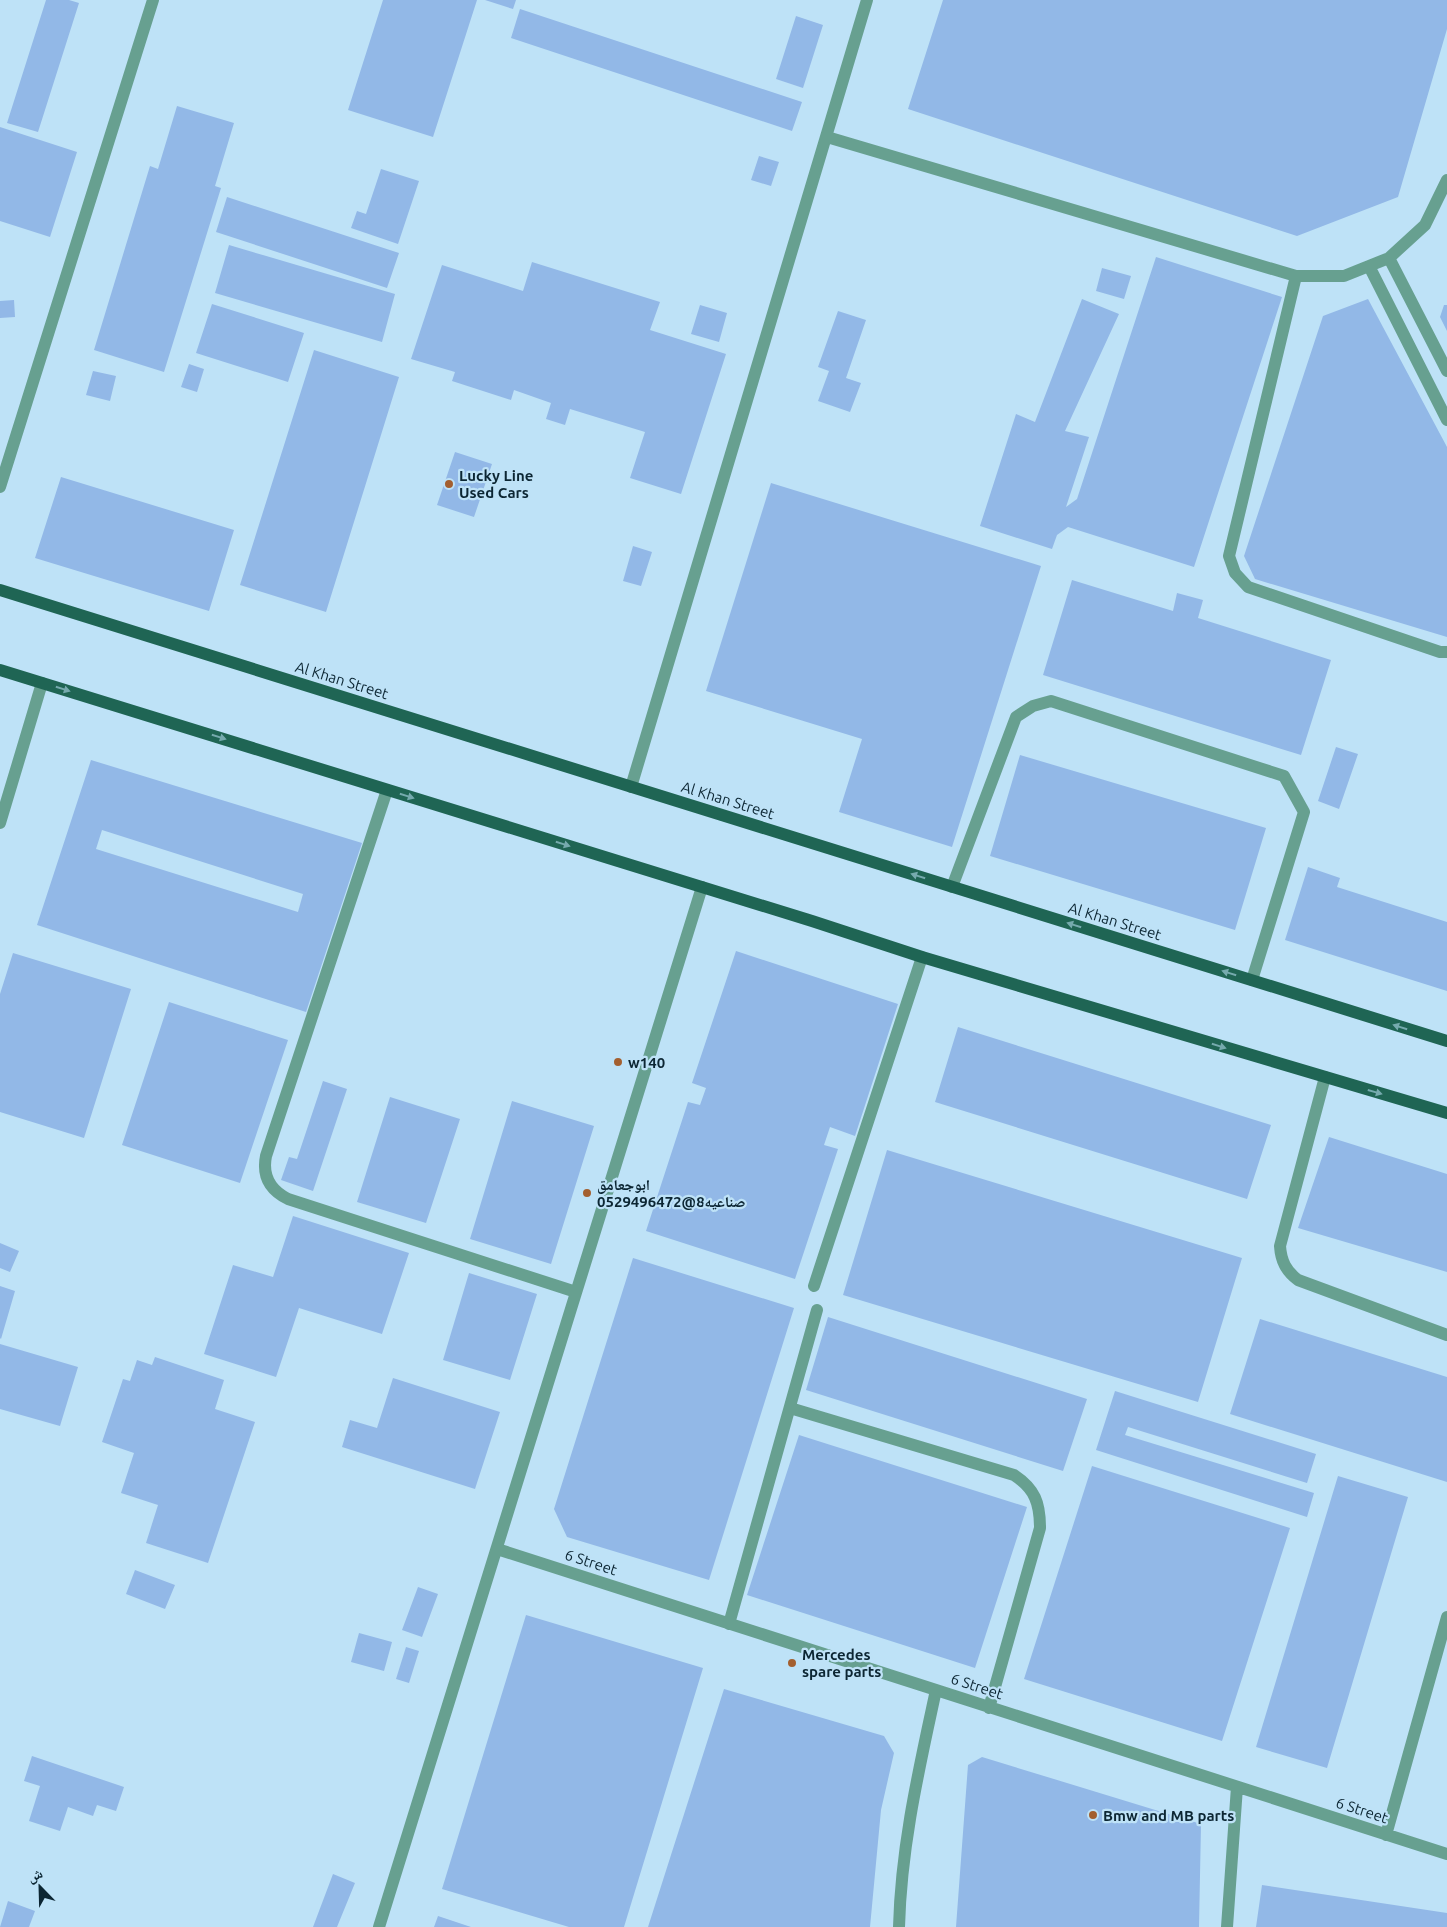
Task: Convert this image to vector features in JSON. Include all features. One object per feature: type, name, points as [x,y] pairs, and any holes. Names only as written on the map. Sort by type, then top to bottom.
[{"type":"main road","name":"Al Khan Street","points":[[0,590],[1447,1041]]},
{"type":"main road","points":[[0,670],[922,957],[1447,1114]]},
{"type":"lane","points":[[0,487],[154,0]]},
{"type":"lane","points":[[631,787],[868,0]]},
{"type":"lane","points":[[827,137],[1296,276],[1344,276],[1389,258],[1425,225],[1447,180]]},
{"type":"lane","points":[[1389,258],[1447,371]]},
{"type":"lane","points":[[1368,266],[1447,420]]},
{"type":"lane","points":[[1296,276],[1229,556],[1235,573],[1248,587],[1440,652],[1447,652]]},
{"type":"lane","points":[[0,822],[42,683]]},
{"type":"lane","points":[[952,887],[1016,717],[1033,706],[1051,701],[1284,776],[1304,812],[1252,980]]},
{"type":"lane","points":[[387,790],[266,1156],[264,1167],[266,1177],[278,1194],[288,1199],[576,1292]]},
{"type":"lane","points":[[379,1927],[702,887]]},
{"type":"lane","points":[[814,1286],[922,957]]},
{"type":"lane","points":[[1325,1078],[1280,1246],[1284,1266],[1298,1280],[1447,1335]]},
{"type":"lane","points":[[729,1624],[817,1310]]},
{"type":"lane","points":[[790,1408],[1014,1475],[1026,1483],[1035,1497],[1040,1512],[1040,1528],[990,1708]]},
{"type":"lane","name":"6 Street","points":[[497,1549],[1447,1854]]},
{"type":"lane","points":[[1386,1835],[1447,1617]]},
{"type":"lane","points":[[899,1927],[902,1879],[910,1812],[936,1690]]},
{"type":"lane","points":[[1227,1927],[1237,1787]]},
{"type":"building","points":[[46,0],[69,0],[79,3],[38,132],[7,123]]},
{"type":"building","points":[[383,0],[477,0],[433,137],[348,110]]},
{"type":"building","points":[[485,0],[516,0],[513,9]]},
{"type":"building","points":[[943,0],[1447,0],[1447,29],[1398,197],[1297,236],[908,109]]},
{"type":"building","points":[[520,9],[802,102],[792,131],[511,38]]},
{"type":"building","points":[[796,16],[823,25],[803,88],[776,79]]},
{"type":"building","points":[[177,106],[234,123],[215,186],[221,188],[164,372],[94,350],[150,166],[158,169]]},
{"type":"building","points":[[0,127],[77,152],[50,237],[0,221]]},
{"type":"building","points":[[759,156],[779,162],[771,186],[751,180]]},
{"type":"building","points":[[381,169],[419,181],[398,244],[351,228],[357,211],[366,214]]},
{"type":"building","points":[[227,197],[399,253],[387,288],[216,232]]},
{"type":"building","points":[[229,245],[395,294],[382,342],[215,293]]},
{"type":"building","points":[[1156,257],[1282,297],[1194,567],[1068,527],[1057,535],[1052,549],[980,526],[1016,414],[1035,422],[1082,299],[1119,314],[1065,431],[1089,437],[1066,507],[1077,499]]},
{"type":"building","points":[[532,262],[660,302],[650,330],[726,354],[681,494],[630,478],[645,432],[570,409],[565,425],[546,419],[551,403],[514,390],[511,400],[452,381],[455,372],[411,359],[442,265],[523,291]]},
{"type":"building","points":[[1102,268],[1131,276],[1124,299],[1096,291]]},
{"type":"building","points":[[1368,299],[1447,447],[1447,637],[1255,579],[1244,556],[1323,316]]},
{"type":"building","points":[[14,300],[15,317],[0,318],[0,301]]},
{"type":"building","points":[[212,304],[304,333],[288,382],[196,353]]},
{"type":"building","points":[[700,305],[727,313],[719,342],[691,334]]},
{"type":"building","points":[[1444,305],[1447,305],[1447,331],[1440,317]]},
{"type":"building","points":[[838,311],[866,320],[846,378],[861,383],[850,412],[818,401],[829,371],[818,367]]},
{"type":"building","points":[[314,350],[399,377],[326,612],[240,585]]},
{"type":"building","points":[[189,364],[204,369],[197,392],[181,387]]},
{"type":"building","points":[[93,371],[116,376],[110,401],[86,395]]},
{"type":"building","points":[[455,452],[492,464],[474,517],[437,505]]},
{"type":"building","points":[[61,477],[234,530],[209,611],[35,558]]},
{"type":"building","points":[[771,483],[1041,566],[952,847],[839,812],[862,739],[706,691]]},
{"type":"building","points":[[633,546],[652,552],[641,586],[623,581]]},
{"type":"building","points":[[1072,580],[1173,611],[1177,593],[1203,600],[1198,618],[1331,660],[1301,755],[1043,675]]},
{"type":"building","points":[[1336,747],[1358,754],[1339,809],[1318,801]]},
{"type":"building","points":[[1020,755],[1266,828],[1235,930],[990,856]]},
{"type":"building","points":[[91,760],[362,843],[306,1012],[37,925]],"holes":[[[102,830],[303,894],[298,912],[96,849]]]},
{"type":"building","points":[[1308,867],[1340,878],[1337,887],[1447,922],[1447,991],[1285,940]]},
{"type":"building","points":[[736,951],[898,1004],[855,1136],[830,1127],[824,1145],[838,1149],[795,1279],[646,1231],[688,1102],[700,1105],[706,1088],[692,1083]]},
{"type":"building","points":[[13,953],[131,989],[84,1138],[0,1112],[0,994]]},
{"type":"building","points":[[169,1002],[288,1040],[240,1183],[122,1145]]},
{"type":"building","points":[[958,1027],[1271,1125],[1247,1199],[935,1102]]},
{"type":"building","points":[[323,1081],[347,1089],[313,1191],[281,1180],[289,1157],[297,1159]]},
{"type":"building","points":[[390,1097],[460,1119],[426,1223],[357,1202]]},
{"type":"building","points":[[512,1101],[594,1126],[551,1264],[470,1239]]},
{"type":"building","points":[[1329,1137],[1447,1174],[1447,1272],[1298,1228]]},
{"type":"building","points":[[887,1150],[1242,1258],[1198,1402],[843,1295]]},
{"type":"building","points":[[293,1216],[409,1253],[382,1334],[299,1308],[276,1377],[204,1354],[233,1265],[273,1277]]},
{"type":"building","points":[[0,1243],[19,1251],[10,1272],[0,1268]]},
{"type":"building","points":[[633,1258],[794,1308],[709,1580],[567,1537],[554,1509]]},
{"type":"building","points":[[469,1273],[537,1294],[510,1380],[443,1360]]},
{"type":"building","points":[[0,1286],[15,1291],[1,1339],[0,1338]]},
{"type":"building","points":[[828,1317],[1087,1399],[1063,1471],[806,1390]]},
{"type":"building","points":[[1260,1319],[1447,1377],[1447,1482],[1230,1414]]},
{"type":"building","points":[[0,1344],[78,1367],[60,1426],[0,1409]]},
{"type":"building","points":[[155,1357],[224,1380],[215,1409],[255,1422],[208,1563],[146,1543],[158,1505],[121,1493],[134,1453],[102,1442],[123,1379],[130,1381],[137,1360],[152,1365]]},
{"type":"building","points":[[393,1378],[500,1412],[475,1489],[342,1447],[350,1420],[377,1428]]},
{"type":"building","points":[[1115,1391],[1316,1454],[1307,1483],[1128,1427],[1125,1435],[1314,1493],[1307,1517],[1096,1450]]},
{"type":"building","points":[[799,1435],[1027,1507],[975,1668],[747,1595]]},
{"type":"building","points":[[1092,1466],[1290,1528],[1222,1741],[1024,1679]]},
{"type":"building","points":[[1338,1476],[1408,1497],[1327,1768],[1256,1747]]},
{"type":"building","points":[[135,1570],[175,1585],[165,1609],[126,1594]]},
{"type":"building","points":[[418,1587],[438,1594],[422,1637],[402,1630]]},
{"type":"building","points":[[526,1615],[703,1668],[624,1927],[569,1927],[442,1889]]},
{"type":"building","points":[[359,1633],[392,1642],[384,1671],[351,1662]]},
{"type":"building","points":[[406,1647],[419,1651],[409,1683],[396,1679]]},
{"type":"building","points":[[724,1689],[884,1736],[894,1753],[881,1810],[870,1927],[648,1927]]},
{"type":"building","points":[[32,1756],[124,1787],[116,1811],[97,1805],[93,1816],[68,1807],[60,1831],[29,1821],[40,1786],[24,1781]]},
{"type":"building","points":[[982,1757],[1201,1824],[1199,1927],[956,1927],[968,1765]]},
{"type":"building","points":[[333,1874],[355,1883],[337,1927],[313,1927]]},
{"type":"building","points":[[1262,1885],[1447,1913],[1447,1927],[1256,1927]]},
{"type":"building","points":[[8,1901],[35,1911],[29,1927],[0,1927]]},
{"type":"building","points":[[438,1916],[471,1927],[434,1927]]},
{"type":"place","name":"Lucky Line Used Cars","points":[[449,484]]},
{"type":"place","name":"w140","points":[[618,1062]]},
{"type":"place","name":"ابوجعامق صناعيه8@0529496472","points":[[587,1193]]},
{"type":"place","name":"Mercedes spare parts","points":[[792,1663]]},
{"type":"place","name":"Bmw and MB parts","points":[[1093,1815]]}]
